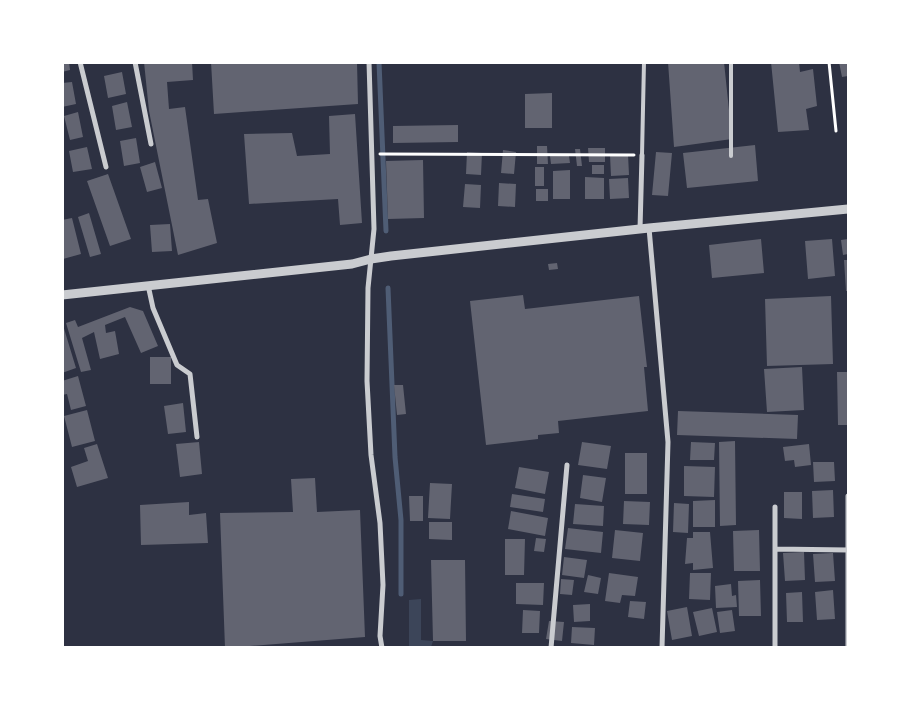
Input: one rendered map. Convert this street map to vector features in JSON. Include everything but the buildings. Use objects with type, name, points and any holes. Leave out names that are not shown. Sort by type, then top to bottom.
[{"type":"street","points":[[80,62],[106,167]]},
{"type":"street","points":[[135,62],[151,144]]},
{"type":"street","points":[[369,62],[374,229],[368,288],[367,381],[371,454],[380,523],[383,586],[380,636],[382,648]]},
{"type":"street","points":[[642,155],[645,229],[668,442],[662,648]]},
{"type":"street","points":[[62,295],[352,264],[371,258],[848,209]]},
{"type":"street","points":[[148,285],[153,308],[177,365],[190,374],[196,437]]},
{"type":"street","points":[[551,648],[567,465]]},
{"type":"street","points":[[848,496],[848,648]]},
{"type":"street","points":[[775,507],[775,648]]},
{"type":"street","points":[[775,548],[848,550]]},
{"type":"lane","points":[[642,155],[644,62]]},
{"type":"lane","points":[[731,62],[731,156]]},
{"type":"path","points":[[829,62],[836,130]]},
{"type":"path","points":[[372,154],[642,155]]},
{"type":"shaded area","points":[[421,599],[421,640],[433,641],[431,647],[409,647],[409,600]]},
{"type":"waterway","points":[[379,62],[386,231]]},
{"type":"waterway","points":[[388,288],[395,457],[401,520],[401,594]]}]
